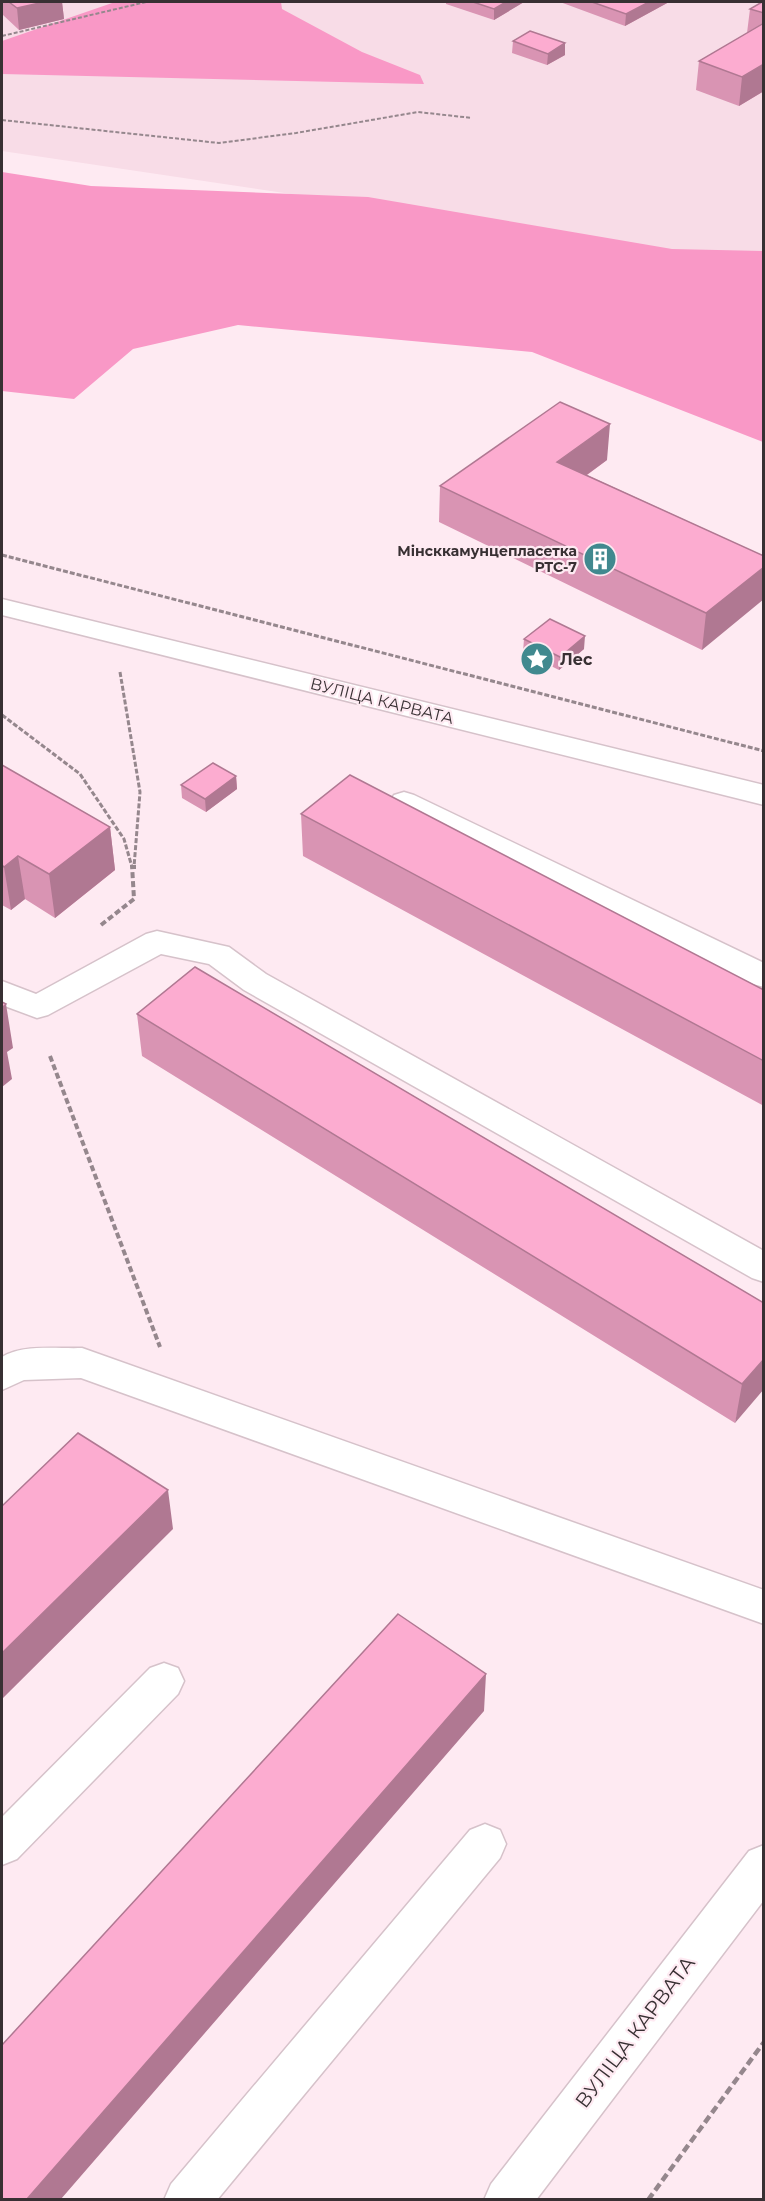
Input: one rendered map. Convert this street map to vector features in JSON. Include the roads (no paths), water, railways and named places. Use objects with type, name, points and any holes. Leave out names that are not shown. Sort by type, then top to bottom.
[{"type":"street","name":"ВУЛІЦА КАРВАТА","points":[[2,607],[764,795]]},
{"type":"street","points":[[404,802],[764,976]]},
{"type":"street","points":[[2,992],[37,1007],[157,942],[218,955],[255,982],[764,1268]]},
{"type":"street","points":[[2,1375],[18,1365],[82,1364],[764,1607]]},
{"type":"street","points":[[2,1845],[164,1681]]},
{"type":"street","points":[[187,2199],[485,1844]]},
{"type":"street","name":"ВУЛІЦА КАРВАТА","points":[[507,2199],[764,1865]]},
{"type":"place","name":"Мінсккамунцепласетка РТС-7","points":[[600,559]]},
{"type":"place","name":"Лес","points":[[537,659]]}]
